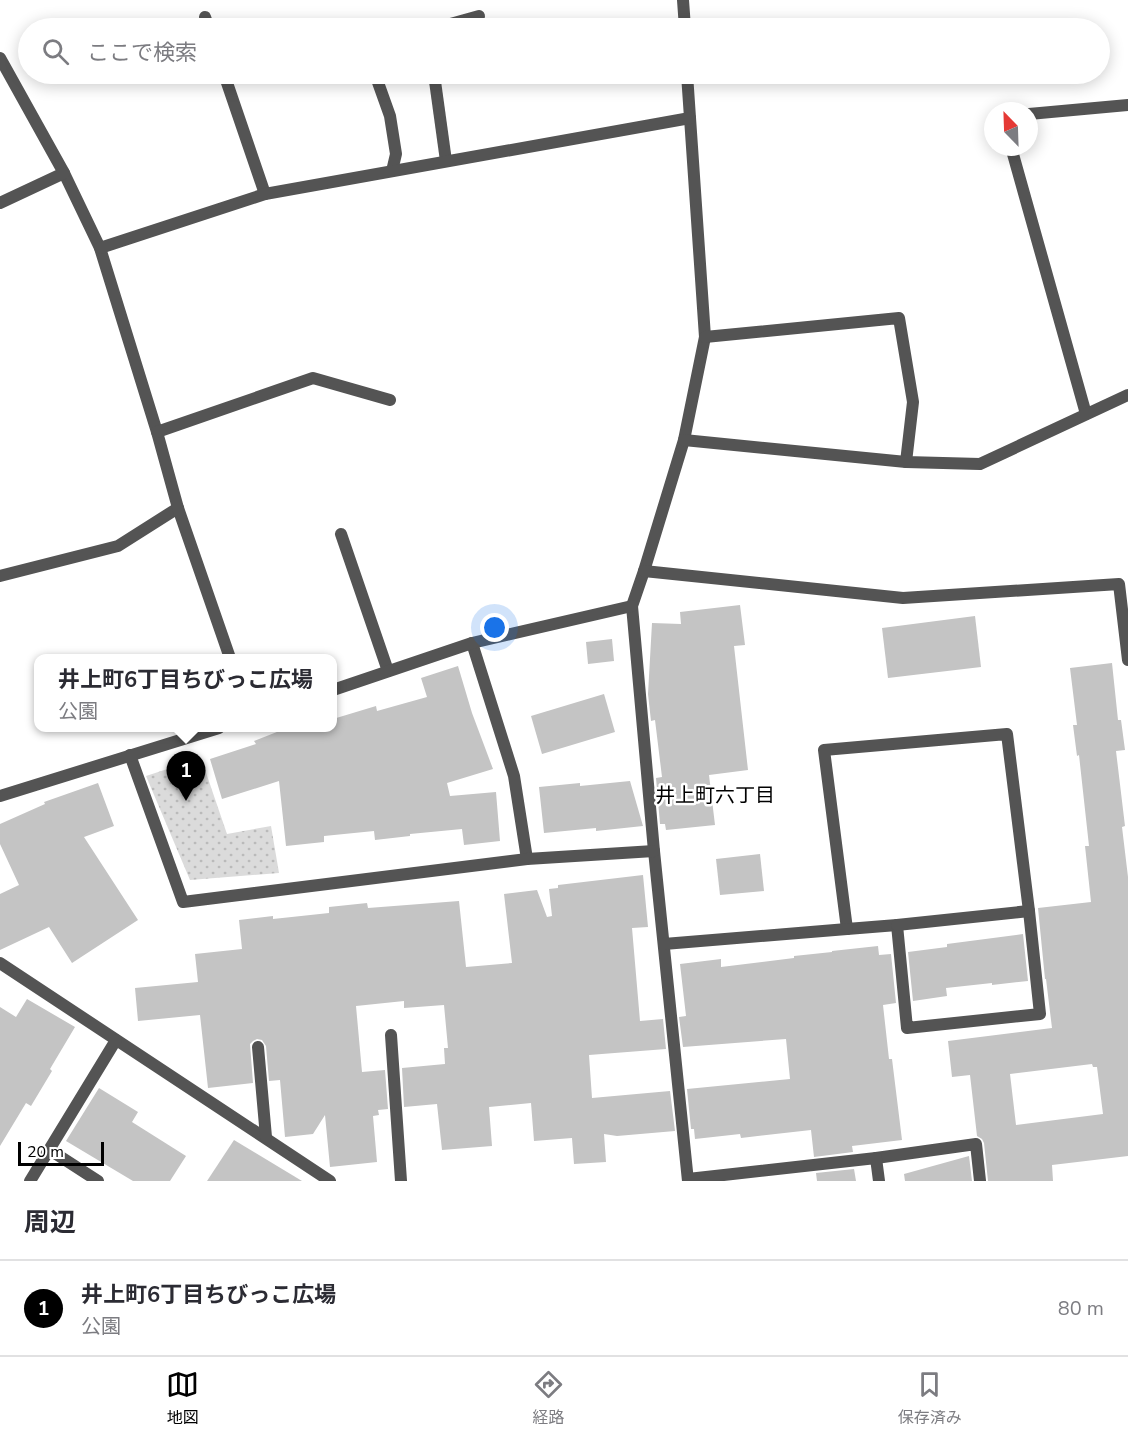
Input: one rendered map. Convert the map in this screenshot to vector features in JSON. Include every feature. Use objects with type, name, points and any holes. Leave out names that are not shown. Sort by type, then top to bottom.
[{"type":"street","points":[[683,0],[684,18]]},
{"type":"street","points":[[472,18],[479,16]]},
{"type":"street","points":[[0,58],[64,173],[100,248],[178,508],[229,654]]},
{"type":"street","points":[[227,84],[265,194]]},
{"type":"street","points":[[379,84],[390,116],[396,154],[392,171]]},
{"type":"street","points":[[435,84],[446,161]]},
{"type":"street","points":[[688,84],[705,337],[684,441],[632,606],[654,851],[688,1180],[976,1144],[980,1181]]},
{"type":"street","points":[[1038,113],[1128,105]]},
{"type":"street","points":[[100,248],[265,194],[690,118]]},
{"type":"street","points":[[1014,156],[1086,414]]},
{"type":"street","points":[[0,203],[64,173]]},
{"type":"street","points":[[705,337],[899,318],[913,402],[906,462]]},
{"type":"street","points":[[157,432],[313,378],[390,400]]},
{"type":"street","points":[[684,441],[906,462],[980,464],[1128,395]]},
{"type":"street","points":[[0,576],[118,546],[178,508]]},
{"type":"street","points":[[341,534],[388,671]]},
{"type":"street","points":[[644,571],[903,598],[1119,584],[1128,660]]},
{"type":"street","points":[[337,689],[472,644],[632,606]]},
{"type":"street","points":[[472,644],[514,776],[527,859]]},
{"type":"street","points":[[0,796],[205,732]]},
{"type":"street","points":[[847,929],[824,750],[1007,734],[1040,1014],[907,1028],[897,925]]},
{"type":"street","points":[[130,754],[183,902],[527,859],[654,851]]},
{"type":"street","points":[[664,944],[897,925],[1029,911]]},
{"type":"street","points":[[0,963],[330,1181]]},
{"type":"street","points":[[391,1035],[401,1181]]},
{"type":"street","points":[[30,1181],[116,1040]]},
{"type":"street","points":[[258,1047],[266,1137]]},
{"type":"street","points":[[50,1150],[98,1181]]},
{"type":"street","points":[[876,1158],[879,1181]]},
{"type":"shaded area","points":[[201,758],[227,834],[271,826],[279,873],[190,880],[146,776]]},
{"type":"building","points":[[740,605],[745,645],[734,646],[748,770],[709,775],[715,825],[666,830],[665,824],[660,824],[656,778],[662,777],[655,720],[651,721],[648,694],[652,623],[681,624],[680,612]]},
{"type":"building","points":[[975,616],[981,667],[888,678],[882,628]]},
{"type":"building","points":[[612,639],[614,661],[588,664],[586,642]]},
{"type":"building","points":[[1112,663],[1118,720],[1121,720],[1125,750],[1116,751],[1125,826],[1122,827],[1128,877],[1128,1156],[1052,1165],[1053,1181],[988,1181],[984,1143],[977,1136],[970,1075],[952,1077],[948,1041],[1052,1028],[1038,908],[1091,902],[1085,846],[1089,846],[1079,755],[1077,756],[1073,725],[1077,725],[1070,668]],"holes":[[[1092,1064],[1093,1067],[1097,1067],[1103,1114],[1016,1125],[1010,1074]]]},
{"type":"building","points":[[458,666],[472,713],[493,769],[447,783],[450,796],[496,792],[500,841],[464,845],[462,829],[375,840],[374,831],[324,836],[324,842],[286,846],[279,781],[222,799],[210,759],[256,744],[254,741],[277,732],[337,732],[337,718],[376,706],[377,711],[427,697],[421,678]]},
{"type":"building","points":[[604,694],[615,732],[542,754],[531,716]]},
{"type":"building","points":[[630,781],[643,826],[544,833],[539,787]]},
{"type":"building","points":[[98,783],[114,826],[84,837],[138,920],[72,963],[49,927],[0,950],[0,894],[19,885],[0,844],[0,824],[45,804],[44,802]]},
{"type":"building","points":[[760,854],[764,891],[720,895],[716,859]]},
{"type":"building","points":[[643,875],[648,927],[632,928],[640,1021],[663,1019],[666,1049],[589,1055],[592,1098],[670,1091],[675,1131],[617,1136],[604,1134],[606,1162],[574,1164],[572,1138],[534,1141],[531,1103],[489,1107],[492,1146],[442,1150],[437,1104],[404,1107],[402,1068],[445,1064],[444,1048],[448,1048],[444,1005],[404,1008],[404,1001],[356,1006],[362,1072],[385,1070],[388,1109],[378,1110],[379,1115],[373,1116],[377,1162],[330,1167],[325,1115],[313,1134],[285,1137],[280,1080],[269,1081],[266,1046],[262,1040],[257,1039],[250,1044],[253,1083],[208,1088],[200,1015],[138,1021],[135,988],[198,982],[195,954],[242,949],[239,920],[329,913],[329,907],[367,903],[368,908],[459,901],[466,967],[512,963],[504,894],[537,890],[547,917],[552,916],[549,889],[558,888],[558,885]]},
{"type":"building","points":[[1023,934],[1028,981],[946,988],[947,996],[913,1001],[908,952],[947,947],[947,944]]},
{"type":"building","points":[[878,946],[879,955],[891,954],[896,1003],[883,1005],[902,1140],[852,1146],[853,1152],[814,1157],[811,1130],[741,1138],[740,1134],[695,1139],[694,1129],[691,1129],[687,1089],[790,1079],[786,1039],[683,1047],[679,1017],[686,1016],[680,964],[721,959],[721,967]]},
{"type":"building","points":[[27,999],[75,1027],[31,1106],[26,1103],[0,1146],[0,1007],[16,1017]]},
{"type":"building","points":[[99,1088],[138,1112],[132,1122],[186,1156],[170,1181],[133,1181],[66,1141]]},
{"type":"building","points":[[234,1140],[302,1181],[207,1181]]},
{"type":"building","points":[[969,1156],[972,1181],[905,1181],[904,1174]]},
{"type":"building","points":[[854,1169],[856,1181],[817,1181],[816,1173]]},
{"type":"place","name":"井上町6丁目ちびっこ広場","points":[[186,801]]},
{"type":"district","name":"井上町六丁目","points":[[715,795]]}]
